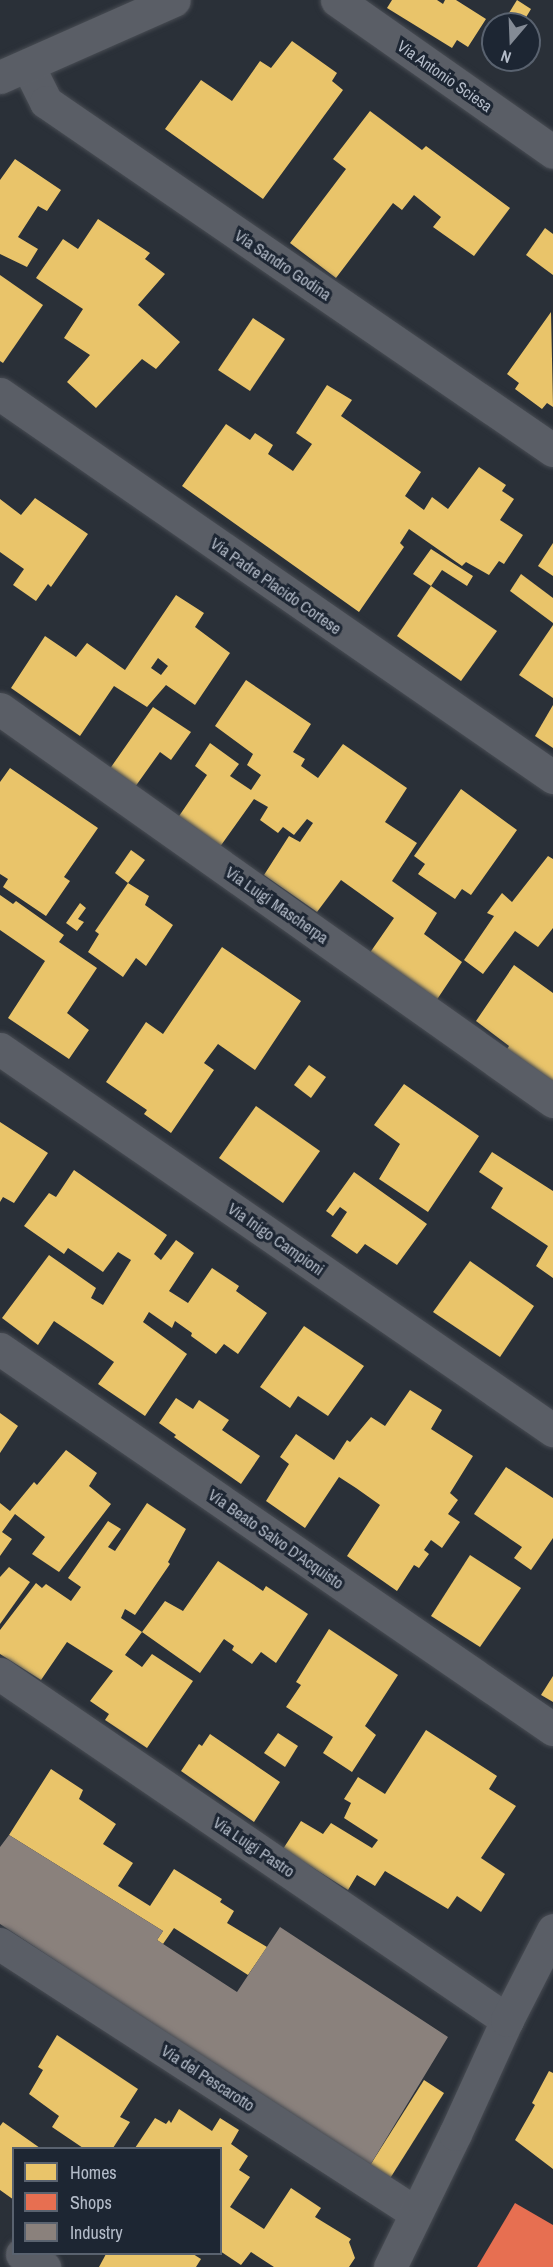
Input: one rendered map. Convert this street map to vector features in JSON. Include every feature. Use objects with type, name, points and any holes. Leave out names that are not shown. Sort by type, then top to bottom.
[{"type":"street","points":[[14,72],[174,0]]},
{"type":"street","name":"Via Antonio Sciesa","points":[[338,0],[553,152]]},
{"type":"street","name":"Via Sandro Godina","points":[[14,72],[46,102],[553,450]]},
{"type":"street","name":"Via Padre Placido Cortese","points":[[0,394],[553,777]]},
{"type":"street","name":"Via Luigi Mascherpa","points":[[0,710],[553,1101]]},
{"type":"street","name":"Via Inigo Campioni","points":[[0,1049],[553,1430]]},
{"type":"street","name":"Via Beato Salvo D'Acquisto","points":[[0,1349],[553,1729]]},
{"type":"street","name":"Via Luigi Pastro","points":[[0,1674],[507,2020]]},
{"type":"street","points":[[390,2267],[507,2020],[553,1930]]},
{"type":"street","name":"Via del Pescarotto","points":[[0,1944],[416,2213]]},
{"type":"street","points":[[0,2237],[12,2246]]},
{"type":"street","points":[[25,2255],[44,2267]]},
{"type":"building: Homes","points":[[392,0],[437,0],[443,4],[445,0],[456,0],[481,16],[481,27],[468,47],[457,40],[452,48],[387,8]]},
{"type":"building: Homes","points":[[517,0],[531,9],[529,12],[510,12]]},
{"type":"building: Homes","points":[[292,41],[337,73],[332,81],[343,90],[263,199],[165,129],[201,80],[232,101],[260,61],[271,68]]},
{"type":"building: Homes","points":[[370,111],[422,150],[426,146],[510,208],[474,256],[433,227],[441,217],[414,195],[402,210],[393,203],[336,278],[290,243],[346,169],[333,159]]},
{"type":"building: Homes","points":[[15,159],[61,190],[47,211],[38,206],[18,237],[38,249],[27,267],[0,254],[0,180]]},
{"type":"building: Homes","points":[[98,219],[150,253],[145,259],[165,274],[138,305],[180,342],[156,369],[142,359],[96,408],[67,382],[90,355],[64,338],[83,309],[36,278],[63,239],[78,249]]},
{"type":"building: Homes","points":[[545,228],[553,234],[553,275],[526,255]]},
{"type":"building: Homes","points":[[0,275],[43,305],[3,363],[0,361]]},
{"type":"building: Homes","points":[[551,312],[553,407],[547,403],[542,409],[515,389],[519,383],[507,374]]},
{"type":"building: Homes","points":[[253,318],[285,339],[250,391],[218,370]]},
{"type":"building: Homes","points":[[327,385],[352,400],[341,416],[421,472],[405,496],[424,510],[432,497],[448,509],[479,467],[506,485],[502,491],[514,499],[500,520],[523,535],[504,564],[499,561],[489,575],[466,562],[462,566],[409,529],[400,543],[404,547],[359,612],[182,486],[226,424],[250,440],[255,433],[273,445],[268,454],[293,471],[312,444],[296,433]]},
{"type":"building: Homes","points":[[35,498],[88,534],[51,587],[48,584],[36,601],[13,585],[24,569],[0,552],[0,499],[21,515]]},
{"type":"building: Homes","points":[[553,543],[553,576],[538,566]]},
{"type":"building: Homes","points":[[431,549],[473,576],[467,586],[442,570],[431,586],[413,574]]},
{"type":"building: Homes","points":[[521,574],[553,598],[553,623],[510,591]]},
{"type":"building: Homes","points":[[431,586],[497,631],[461,681],[397,636]]},
{"type":"building: Homes","points":[[176,595],[204,613],[195,627],[230,653],[195,705],[166,685],[147,707],[114,686],[80,736],[11,688],[45,636],[76,657],[87,643],[125,670]],"holes":[[[158,658],[168,666],[161,675],[151,668]]]},
{"type":"building: Homes","points":[[553,625],[553,698],[519,675]]},
{"type":"building: Homes","points":[[246,680],[311,724],[293,752],[305,759],[301,766],[318,778],[343,744],[407,788],[385,822],[417,843],[392,881],[437,913],[424,934],[462,962],[436,1001],[369,954],[394,918],[341,880],[317,912],[264,875],[289,836],[300,842],[313,823],[307,819],[294,835],[283,827],[278,833],[260,820],[268,807],[254,799],[217,851],[175,822],[207,775],[195,766],[210,743],[239,764],[230,776],[251,790],[261,775],[247,765],[253,754],[215,726]]},
{"type":"building: Homes","points":[[553,705],[553,748],[535,736]]},
{"type":"building: Homes","points":[[153,707],[191,732],[171,760],[160,752],[135,787],[109,770]]},
{"type":"building: Homes","points":[[10,768],[98,828],[64,877],[70,881],[46,916],[3,887],[8,879],[0,874],[0,782]]},
{"type":"building: Homes","points":[[461,789],[517,830],[471,895],[462,889],[455,899],[418,874],[425,864],[414,856]]},
{"type":"building: Homes","points":[[131,850],[145,860],[128,883],[115,873]]},
{"type":"building: Homes","points":[[548,856],[553,859],[553,928],[538,947],[515,931],[483,974],[464,960],[494,916],[487,913],[502,893],[512,902]]},
{"type":"building: Homes","points":[[128,883],[149,896],[145,905],[173,925],[146,966],[136,958],[123,977],[88,952],[99,934],[95,931]]},
{"type":"building: Homes","points":[[0,895],[13,904],[16,901],[64,935],[59,942],[97,968],[67,1013],[89,1030],[69,1059],[8,1018],[45,961],[0,930]]},
{"type":"building: Homes","points":[[80,903],[86,908],[78,919],[84,922],[77,931],[66,923]]},
{"type":"building: Homes","points":[[222,947],[301,1001],[255,1070],[218,1044],[204,1063],[214,1070],[171,1133],[144,1114],[147,1110],[106,1082],[146,1022],[163,1034]]},
{"type":"building: Homes","points":[[514,965],[553,993],[553,1084],[505,1052],[509,1046],[476,1021]]},
{"type":"building: Homes","points":[[309,1065],[326,1077],[311,1098],[294,1085]]},
{"type":"building: Homes","points":[[404,1084],[479,1136],[428,1212],[379,1179],[400,1144],[374,1125]]},
{"type":"building: Homes","points":[[256,1106],[320,1151],[283,1203],[219,1158]]},
{"type":"building: Homes","points":[[0,1122],[48,1153],[14,1203],[3,1197],[0,1202]]},
{"type":"building: Homes","points":[[492,1152],[553,1191],[553,1278],[536,1266],[548,1246],[491,1208],[503,1188],[479,1172]]},
{"type":"building: Homes","points":[[74,1170],[167,1235],[154,1254],[161,1260],[176,1240],[194,1253],[169,1291],[188,1303],[212,1268],[239,1286],[236,1291],[267,1313],[238,1354],[224,1344],[216,1354],[175,1321],[172,1328],[149,1312],[143,1322],[187,1354],[145,1416],[98,1384],[114,1362],[91,1346],[54,1321],[38,1345],[2,1318],[49,1255],[96,1288],[91,1298],[103,1305],[131,1260],[118,1252],[103,1272],[68,1248],[64,1254],[24,1226],[49,1193],[56,1197]]},
{"type":"building: Homes","points":[[354,1172],[427,1224],[397,1265],[365,1244],[357,1254],[331,1236],[347,1212],[340,1207],[333,1216],[326,1211]]},
{"type":"building: Homes","points":[[470,1261],[534,1306],[500,1357],[433,1312]]},
{"type":"building: Homes","points":[[304,1326],[364,1366],[328,1416],[298,1396],[290,1408],[260,1387]]},
{"type":"building: Homes","points":[[410,1390],[442,1410],[431,1429],[473,1456],[450,1493],[458,1500],[448,1514],[460,1522],[442,1548],[431,1540],[424,1550],[429,1554],[419,1568],[414,1565],[397,1591],[347,1556],[380,1505],[356,1488],[339,1477],[305,1528],[266,1501],[289,1464],[280,1457],[296,1434],[334,1460],[347,1440],[350,1442],[371,1417],[385,1426]]},
{"type":"building: Homes","points":[[176,1398],[193,1409],[199,1400],[229,1420],[222,1430],[260,1456],[241,1484],[174,1437],[176,1435],[159,1423]]},
{"type":"building: Homes","points":[[0,1413],[18,1426],[0,1453]]},
{"type":"building: Homes","points":[[66,1450],[97,1473],[89,1486],[111,1504],[59,1572],[32,1554],[45,1537],[15,1514],[2,1532],[12,1539],[0,1556],[0,1503],[10,1511],[34,1482],[37,1485]]},
{"type":"building: Homes","points":[[506,1467],[553,1498],[553,1538],[531,1570],[514,1558],[522,1547],[474,1514]]},
{"type":"building: Homes","points":[[147,1503],[186,1529],[168,1562],[170,1564],[135,1615],[125,1609],[121,1618],[142,1632],[125,1655],[142,1667],[152,1654],[193,1681],[147,1748],[105,1720],[109,1714],[90,1701],[113,1671],[67,1642],[41,1680],[0,1654],[0,1630],[36,1583],[42,1588],[46,1584],[71,1601],[81,1587],[68,1578],[108,1521],[121,1529],[108,1547],[115,1551]]},
{"type":"building: Homes","points":[[470,1555],[521,1588],[480,1647],[431,1616]]},
{"type":"building: Homes","points":[[218,1561],[263,1591],[266,1586],[308,1614],[276,1663],[261,1652],[252,1664],[232,1650],[234,1646],[224,1639],[200,1673],[142,1632],[165,1601],[183,1611]]},
{"type":"building: Homes","points":[[9,1567],[30,1582],[0,1624],[0,1577]]},
{"type":"building: Homes","points":[[329,1629],[398,1675],[365,1726],[376,1735],[352,1772],[323,1753],[333,1737],[286,1707],[301,1685],[296,1682]]},
{"type":"building: Homes","points":[[553,1676],[553,1702],[541,1695]]},
{"type":"building: Homes","points":[[426,1730],[497,1776],[489,1789],[516,1806],[481,1858],[505,1874],[481,1912],[457,1896],[448,1909],[385,1871],[375,1886],[357,1875],[348,1890],[283,1849],[301,1821],[323,1834],[331,1823],[372,1848],[378,1840],[344,1818],[351,1803],[344,1799],[358,1777],[385,1794]]},
{"type":"building: Homes","points":[[278,1733],[298,1746],[285,1767],[264,1753]]},
{"type":"building: Homes","points":[[210,1734],[280,1782],[254,1822],[181,1771],[199,1744],[202,1746]]},
{"type":"building: Homes","points":[[51,1769],[83,1790],[79,1799],[116,1824],[103,1844],[133,1863],[118,1886],[150,1906],[174,1869],[222,1899],[220,1902],[234,1911],[227,1923],[267,1947],[248,1975],[174,1928],[163,1944],[157,1940],[163,1931],[9,1835]]},
{"type":"building: Homes","points":[[57,2035],[138,2089],[120,2117],[130,2122],[114,2147],[82,2147],[52,2127],[59,2116],[29,2094],[43,2070],[38,2067]]},
{"type":"building: Homes","points":[[549,2071],[553,2073],[553,2169],[515,2140],[535,2105],[532,2103]]},
{"type":"building: Homes","points":[[424,2080],[444,2093],[389,2180],[369,2167]]},
{"type":"building: Homes","points":[[179,2109],[212,2131],[220,2118],[239,2130],[231,2144],[248,2156],[239,2170],[250,2177],[230,2207],[264,2229],[291,2188],[321,2208],[315,2217],[351,2239],[349,2242],[355,2258],[349,2267],[274,2267],[251,2252],[241,2265],[222,2252],[222,2147],[136,2147],[155,2118],[166,2124],[169,2120],[171,2123]]},
{"type":"building: Homes","points":[[3,2122],[39,2147],[12,2147],[12,2199],[0,2190],[0,2126]]},
{"type":"building: Homes","points":[[105,2255],[195,2255],[201,2259],[196,2267],[99,2267]]},
{"type":"building: Shops","points":[[515,2203],[553,2225],[553,2267],[477,2267]]},
{"type":"building: Industry","points":[[9,1835],[163,1931],[157,1940],[237,1992],[280,1927],[448,2037],[369,2167],[0,1924],[0,1847]]}]
